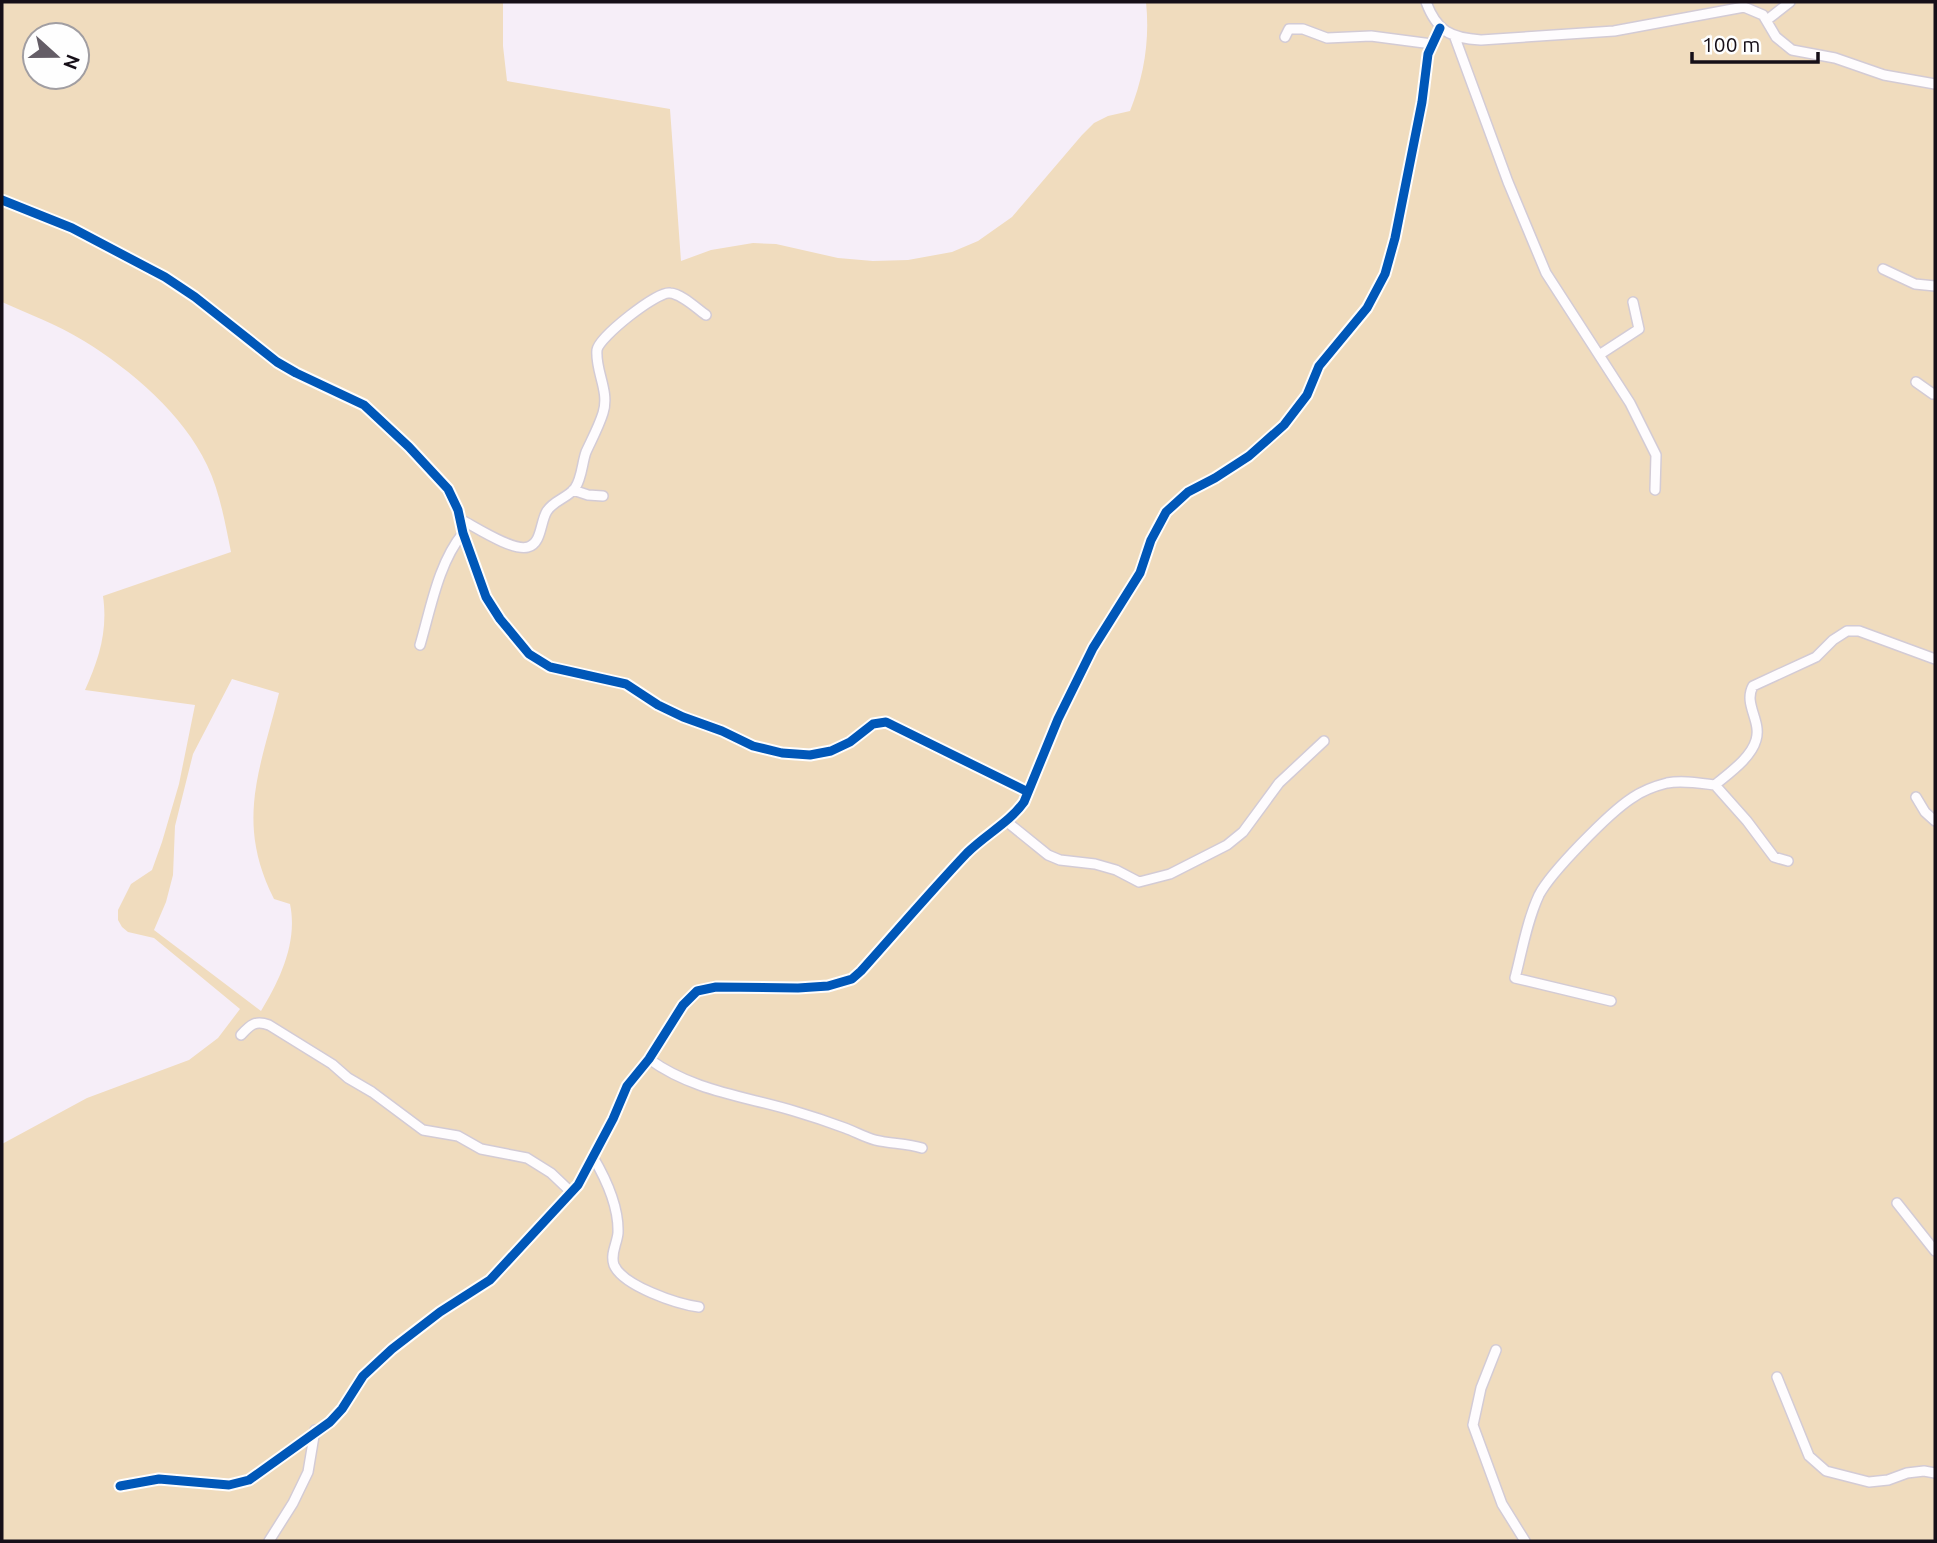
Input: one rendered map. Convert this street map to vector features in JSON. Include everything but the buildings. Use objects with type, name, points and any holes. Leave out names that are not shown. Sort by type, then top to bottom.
[{"type":"street","points":[[1426,2],[1440,28],[1454,35],[1481,40],[1596,33],[1739,7],[1754,10],[1767,20],[1776,37],[1792,50],[1835,58],[1884,75],[1935,84]]},
{"type":"street","points":[[1767,20],[1790,2]]},
{"type":"street","points":[[1285,37],[1289,29],[1297,27],[1327,38],[1371,36],[1432,44]]},
{"type":"street","points":[[120,1486],[159,1479],[229,1485],[250,1480],[315,1430],[330,1422],[342,1409],[363,1376],[392,1349],[440,1312],[490,1280],[578,1185],[627,1086],[649,1059],[682,1005],[697,991],[716,987],[798,988],[840,984],[852,979],[968,853],[1017,811],[1087,659],[1140,573],[1151,540],[1166,512],[1188,492],[1249,456],[1284,425],[1307,395],[1319,366],[1367,308],[1385,274],[1395,238],[1422,102],[1428,54],[1440,28]]},
{"type":"street","points":[[1454,35],[1508,182],[1546,273],[1630,403],[1656,455],[1655,490]]},
{"type":"street","points":[[2,200],[72,228],[165,277],[277,362],[364,405],[409,447],[447,489],[486,597],[529,654],[550,667],[626,684],[658,705],[683,717],[753,746],[782,753],[810,755],[831,751],[850,742],[873,724],[886,722],[1028,792]]},
{"type":"street","points":[[1883,269],[1915,284],[1935,286]]},
{"type":"street","points":[[460,519],[512,546],[528,547],[538,538],[548,509],[573,490],[604,411],[605,396],[597,360],[600,342],[665,293],[677,295],[706,314]]},
{"type":"street","points":[[1599,355],[1639,329],[1633,302]]},
{"type":"street","points":[[1916,382],[1935,393]]},
{"type":"street","points":[[573,490],[603,496]]},
{"type":"street","points":[[420,645],[445,564],[452,547],[463,533]]},
{"type":"street","points":[[1715,785],[1736,767],[1757,739],[1757,723],[1750,699],[1753,686],[1816,657],[1841,633],[1859,631],[1935,659]]},
{"type":"street","points":[[1006,821],[1048,855],[1060,860],[1095,864],[1116,870],[1139,882],[1170,874],[1227,845],[1243,832],[1279,783],[1324,741]]},
{"type":"street","points":[[1611,1001],[1515,978],[1539,896],[1547,882],[1617,810],[1635,796],[1673,782],[1715,785],[1774,857],[1788,861]]},
{"type":"street","points":[[1916,797],[1935,821]]},
{"type":"street","points":[[241,1035],[252,1024],[261,1022],[269,1025],[372,1091],[423,1130],[458,1136],[481,1149],[527,1158],[551,1173],[571,1192]]},
{"type":"street","points":[[649,1059],[664,1069],[711,1090],[797,1112],[848,1129],[865,1138],[903,1142],[922,1148]]},
{"type":"street","points":[[593,1157],[602,1172],[617,1221],[618,1237],[612,1255],[618,1271],[640,1287],[681,1304],[699,1307]]},
{"type":"street","points":[[1897,1203],[1935,1251]]},
{"type":"street","points":[[1496,1350],[1480,1388],[1473,1416],[1474,1432],[1502,1504],[1525,1541]]},
{"type":"street","points":[[1777,1377],[1809,1456],[1826,1471],[1869,1482],[1888,1480],[1907,1473],[1935,1473]]},
{"type":"street","points":[[269,1541],[293,1503],[308,1472],[315,1430]]},
{"type":"shaded area","points":[[2,2],[503,2],[503,46],[507,81],[670,109],[681,261],[711,250],[753,243],[776,244],[838,258],[873,261],[908,260],[952,252],[978,241],[1012,217],[1094,123],[1108,116],[1130,111],[1145,58],[1146,2],[1935,2],[1935,1541],[2,1541],[2,1144],[87,1098],[189,1060],[218,1038],[240,1009],[154,938],[128,932],[118,920],[118,910],[131,884],[152,870],[179,784],[195,705],[85,690],[101,644],[103,596],[231,552],[222,508],[207,465],[197,446],[170,411],[120,365],[74,335],[2,302]],"holes":[[[232,679],[279,693],[259,772],[253,820],[262,871],[274,899],[290,904],[292,932],[281,974],[261,1011],[154,930],[166,902],[173,875],[175,826],[193,754]]]},
{"type":"cycle path","points":[[120,1486],[159,1479],[229,1485],[249,1480],[330,1422],[342,1409],[363,1376],[392,1349],[440,1312],[490,1280],[578,1185],[627,1086],[649,1059],[683,1005],[697,991],[716,987],[828,986],[852,979],[967,853],[1018,809],[1024,802],[1058,719],[1093,648],[1140,573],[1151,540],[1166,512],[1188,492],[1249,456],[1284,425],[1307,395],[1319,366],[1367,308],[1385,274],[1395,238],[1422,102],[1428,54],[1440,28]]},
{"type":"cycle path","points":[[2,200],[72,228],[165,277],[195,297],[277,362],[364,405],[409,447],[448,489],[458,510],[463,533],[486,597],[529,654],[550,667],[626,684],[658,705],[683,717],[753,746],[782,753],[810,755],[831,751],[850,742],[873,724],[886,722],[1028,792]]}]
